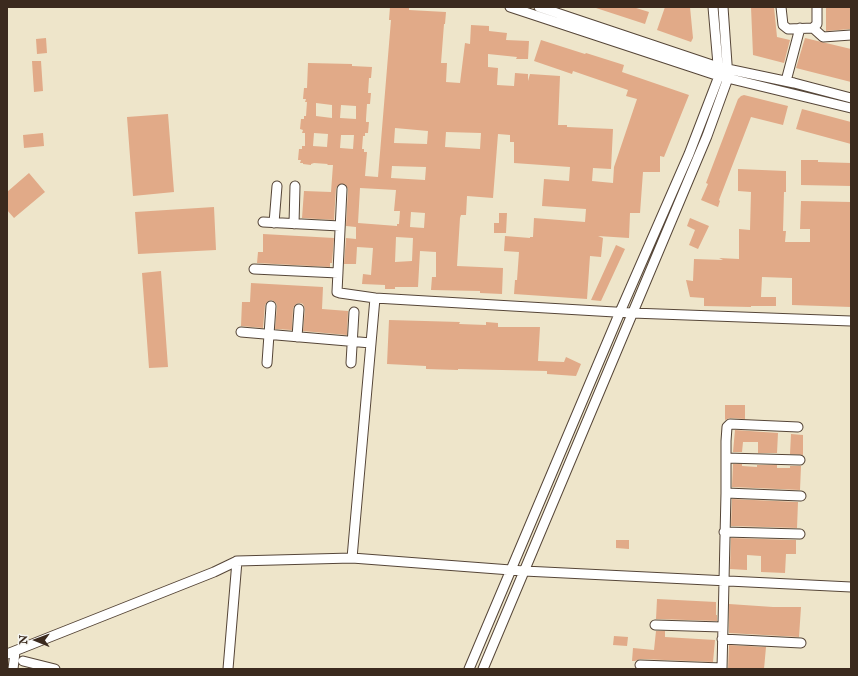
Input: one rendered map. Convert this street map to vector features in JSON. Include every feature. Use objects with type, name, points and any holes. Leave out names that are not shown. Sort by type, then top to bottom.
[{"type":"street","points":[[510,7],[723,73],[851,108]]},
{"type":"street","points":[[539,7],[723,73],[786,81],[851,98]]},
{"type":"street","points":[[469,669],[723,73],[713,7]]},
{"type":"street","points":[[483,669],[707,136],[723,73],[723,7]]},
{"type":"street","points":[[781,7],[783,25],[788,29],[813,28],[823,37],[851,35]]},
{"type":"street","points":[[813,28],[817,24],[817,7]]},
{"type":"street","points":[[786,81],[800,28]]},
{"type":"street","points":[[274,223],[277,186]]},
{"type":"street","points":[[294,224],[295,186]]},
{"type":"street","points":[[342,189],[337,292],[340,293],[375,298],[632,313],[851,321]]},
{"type":"street","points":[[262,222],[340,226]]},
{"type":"street","points":[[254,269],[338,273]]},
{"type":"street","points":[[352,558],[375,298]]},
{"type":"street","points":[[267,364],[271,306]]},
{"type":"street","points":[[297,337],[299,309]]},
{"type":"street","points":[[350,363],[354,312]]},
{"type":"street","points":[[241,332],[371,343]]},
{"type":"street","points":[[640,665],[722,669],[727,427],[730,424],[798,427]]},
{"type":"street","points":[[726,458],[800,460]]},
{"type":"street","points":[[726,493],[801,496]]},
{"type":"street","points":[[724,532],[800,534]]},
{"type":"street","points":[[14,651],[214,572],[237,561],[352,558],[524,571],[851,587]]},
{"type":"street","points":[[228,669],[237,561]]},
{"type":"street","points":[[655,625],[722,627]]},
{"type":"street","points":[[722,639],[801,643]]},
{"type":"street","points":[[14,651],[24,665],[55,669]]},
{"type":"street","points":[[13,669],[14,651]]},
{"type":"building","points":[[390,7],[409,7],[409,10],[446,12],[441,63],[447,63],[446,82],[460,83],[465,43],[470,44],[471,25],[489,26],[489,31],[507,33],[506,40],[529,41],[528,59],[516,59],[517,57],[488,54],[488,67],[498,68],[497,85],[514,86],[515,73],[528,74],[528,81],[530,74],[560,76],[558,125],[567,125],[567,127],[613,129],[611,169],[593,168],[592,181],[613,183],[614,167],[637,99],[626,96],[628,90],[573,71],[572,74],[534,61],[541,40],[624,65],[622,72],[689,95],[664,157],[660,156],[660,172],[643,172],[640,213],[630,213],[629,238],[598,236],[603,238],[601,257],[590,256],[587,299],[514,294],[515,280],[517,280],[519,252],[504,251],[505,236],[533,237],[534,218],[585,222],[586,209],[542,206],[544,179],[569,181],[570,167],[514,163],[514,142],[510,142],[510,135],[498,134],[493,198],[467,196],[466,215],[461,215],[460,218],[457,266],[503,268],[502,294],[480,293],[480,291],[431,290],[432,277],[436,277],[436,252],[420,251],[418,287],[395,287],[395,289],[385,289],[385,285],[362,284],[363,274],[371,275],[373,248],[357,247],[356,264],[344,264],[346,238],[356,239],[356,227],[346,226],[348,189],[345,184],[340,184],[336,188],[334,220],[302,218],[304,191],[331,192],[333,165],[314,163],[311,165],[303,164],[300,163],[301,160],[298,160],[299,149],[302,149],[302,146],[305,146],[305,133],[302,133],[303,130],[300,129],[301,119],[304,119],[304,116],[306,116],[307,102],[305,102],[306,99],[303,99],[304,88],[307,88],[308,63],[352,64],[352,66],[372,67],[371,78],[369,78],[368,93],[371,93],[370,104],[367,104],[366,119],[366,122],[369,122],[368,133],[365,133],[365,136],[363,136],[362,149],[364,149],[364,152],[367,152],[365,176],[378,177],[391,20],[389,20]],"holes":[[[316,103],[332,105],[332,118],[316,116]],[[341,105],[356,106],[356,119],[340,118]],[[395,128],[428,131],[427,144],[394,143]],[[446,132],[481,133],[480,149],[445,147]],[[314,133],[328,134],[327,147],[313,146]],[[341,135],[354,135],[353,149],[340,148]],[[392,166],[426,167],[425,180],[391,178]],[[360,188],[396,190],[394,211],[400,211],[399,224],[397,224],[397,226],[358,223]],[[411,212],[425,213],[424,228],[410,227]],[[396,237],[413,238],[412,261],[395,262]]]},
{"type":"building","points":[[596,7],[633,7],[649,12],[645,24]]},
{"type":"building","points":[[665,7],[690,7],[693,38],[691,42],[657,30]]},
{"type":"building","points":[[751,7],[774,7],[777,37],[790,40],[784,63],[753,55]]},
{"type":"building","points":[[826,7],[851,7],[851,29],[826,31]]},
{"type":"building","points":[[46,38],[47,53],[37,54],[36,39]]},
{"type":"building","points":[[805,38],[851,49],[851,82],[796,68]]},
{"type":"building","points":[[32,61],[41,61],[43,91],[34,92]]},
{"type":"building","points":[[744,95],[788,106],[783,125],[751,117],[719,200],[718,207],[701,200],[738,99]]},
{"type":"building","points":[[802,109],[851,122],[851,144],[796,129]]},
{"type":"building","points":[[168,114],[174,192],[133,196],[127,117]]},
{"type":"building","points":[[43,133],[44,146],[24,148],[23,135]]},
{"type":"building","points":[[801,160],[851,163],[851,186],[801,185]]},
{"type":"building","points":[[738,169],[786,171],[783,231],[786,231],[785,242],[810,242],[810,229],[800,229],[801,201],[851,202],[851,307],[792,305],[792,278],[762,277],[761,297],[776,297],[776,306],[704,306],[704,298],[690,297],[686,280],[693,281],[694,259],[739,259],[739,229],[750,230],[751,192],[738,191]]},
{"type":"building","points":[[29,173],[45,192],[14,218],[7,210],[7,192]]},
{"type":"building","points":[[214,207],[216,250],[138,254],[135,212]]},
{"type":"building","points":[[499,213],[507,213],[506,233],[494,233],[494,223],[499,223]]},
{"type":"building","points":[[690,218],[709,226],[698,249],[689,245],[695,230],[687,226]]},
{"type":"building","points":[[263,234],[334,238],[332,263],[330,263],[330,267],[257,263],[258,252],[263,252]]},
{"type":"building","points":[[616,245],[625,249],[601,301],[591,300]]},
{"type":"building","points":[[161,271],[168,367],[149,368],[142,273]]},
{"type":"building","points":[[251,283],[323,287],[322,309],[348,311],[347,335],[303,331],[305,309],[303,304],[300,303],[296,304],[293,308],[292,330],[275,329],[277,306],[272,300],[268,301],[265,305],[263,328],[241,326],[242,302],[250,302]]},
{"type":"building","points":[[389,320],[460,322],[459,324],[486,325],[486,322],[498,323],[498,327],[540,327],[538,361],[564,362],[566,357],[581,364],[576,376],[547,374],[547,371],[426,369],[426,366],[387,364]]},
{"type":"building","points":[[725,405],[745,405],[745,419],[730,418],[725,420]]},
{"type":"building","points":[[735,430],[778,433],[777,453],[758,453],[758,442],[743,442],[742,452],[733,452]]},
{"type":"building","points":[[791,434],[803,435],[803,455],[790,454]]},
{"type":"building","points":[[733,464],[757,467],[757,465],[777,465],[777,468],[801,466],[800,490],[732,487]]},
{"type":"building","points":[[732,499],[798,502],[797,528],[731,526]]},
{"type":"building","points":[[731,538],[796,540],[796,554],[786,554],[785,573],[761,572],[761,556],[747,555],[747,570],[730,569]]},
{"type":"building","points":[[616,540],[629,540],[629,549],[616,548]]},
{"type":"building","points":[[657,599],[716,602],[717,621],[656,619]]},
{"type":"building","points":[[729,604],[801,607],[799,637],[729,633]]},
{"type":"building","points":[[656,631],[665,631],[665,637],[715,640],[713,662],[640,659],[632,661],[633,648],[654,650]]},
{"type":"building","points":[[614,636],[628,637],[627,646],[613,645]]},
{"type":"building","points":[[729,645],[766,647],[764,669],[728,669]]}]
